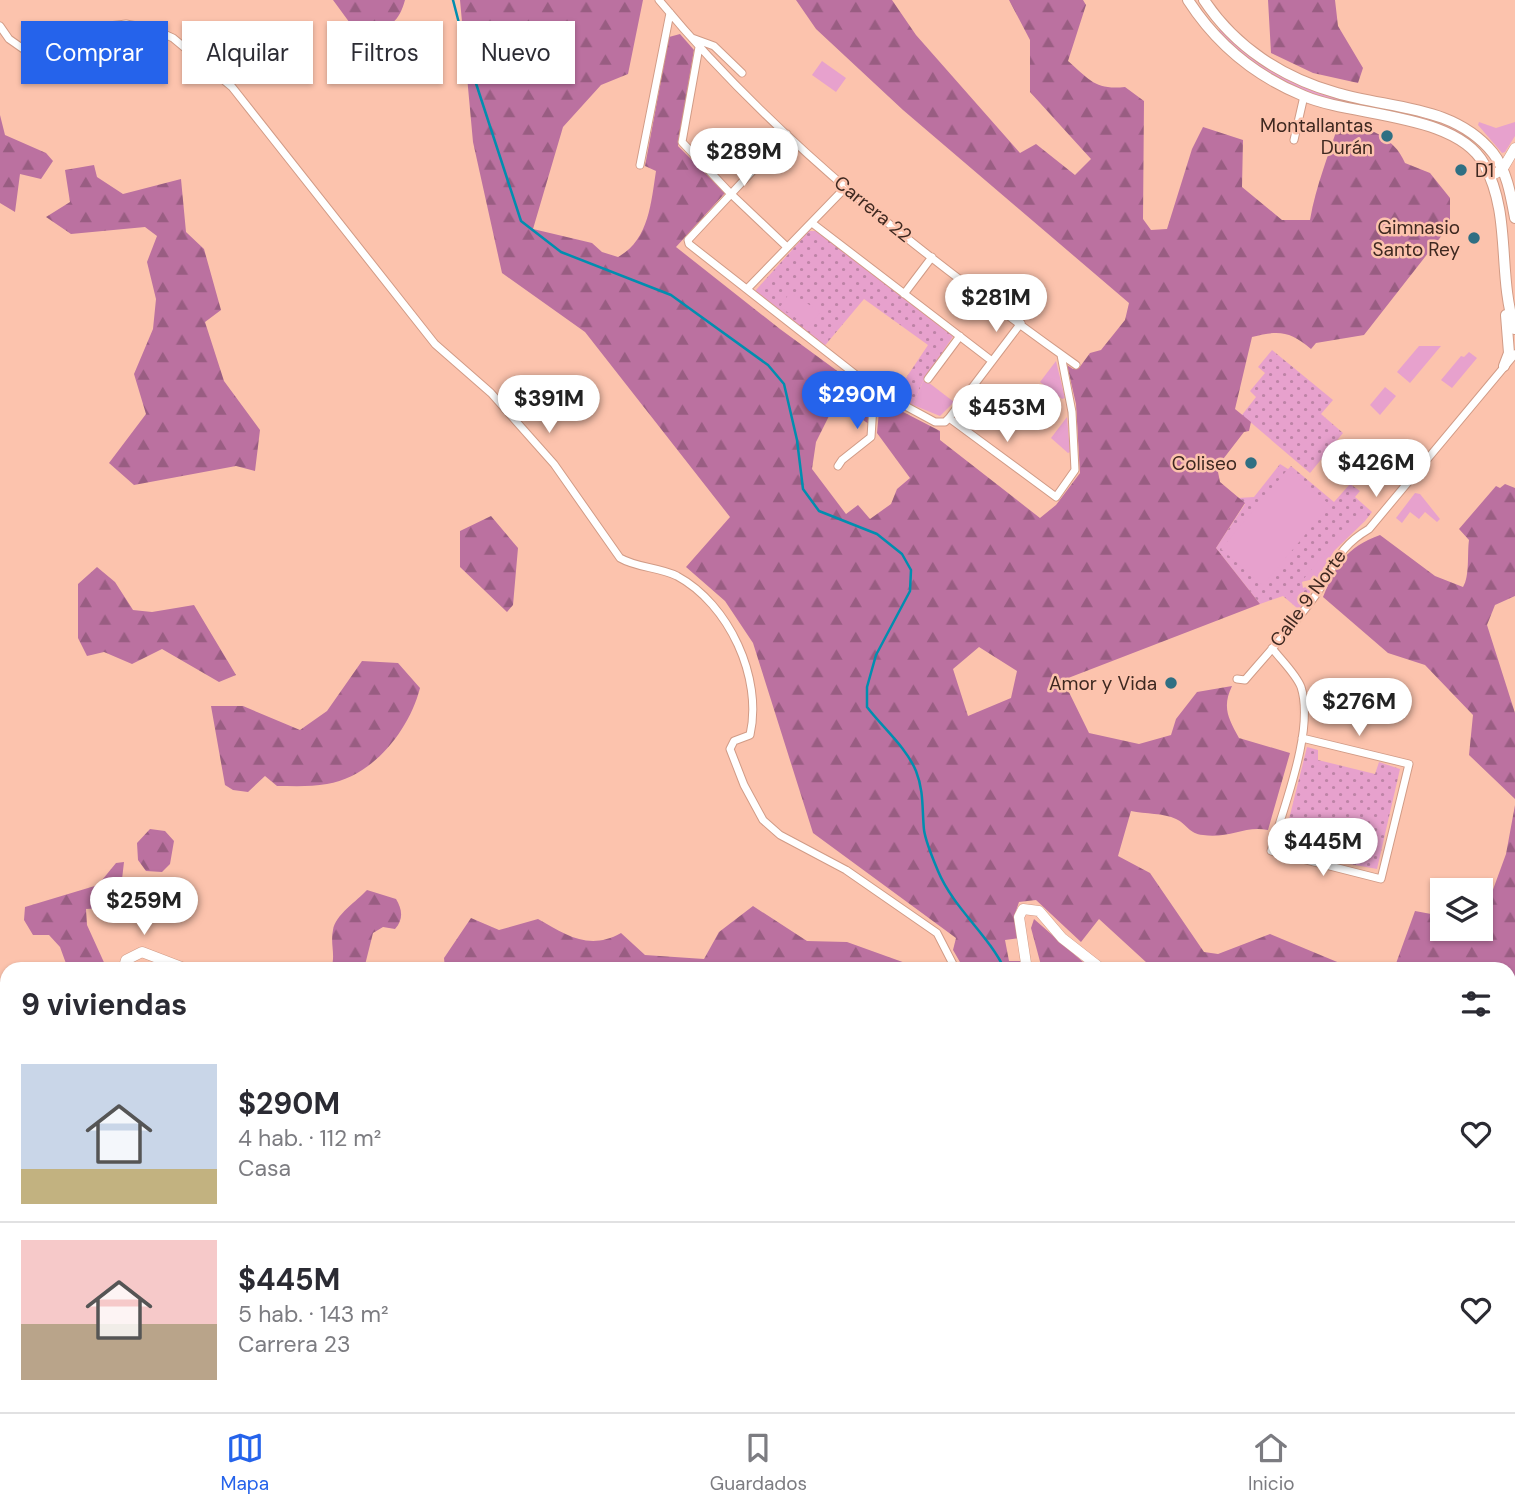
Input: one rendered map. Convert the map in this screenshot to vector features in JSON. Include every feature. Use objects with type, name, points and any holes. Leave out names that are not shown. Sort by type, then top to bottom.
[{"type":"main road","points":[[1188,0],[1211,32],[1257,73],[1304,96],[1334,106],[1434,128],[1474,152],[1490,176],[1502,223],[1509,352],[1504,366]]},
{"type":"main road","points":[[1204,0],[1221,23],[1265,62],[1290,76],[1337,93],[1439,115],[1470,131],[1495,155],[1502,170],[1515,218]]},
{"type":"main road","points":[[1507,301],[1515,329]]},
{"type":"street","name":"Carrera 22","points":[[659,0],[699,47],[844,189],[1076,365]]},
{"type":"street","points":[[640,165],[670,13]]},
{"type":"street","points":[[0,26],[9,39],[29,53],[40,54],[92,28],[125,24],[153,29],[173,38],[232,87],[435,344],[491,393],[554,464],[620,558],[679,578],[693,587],[726,624],[753,689],[750,735],[734,741],[730,750],[744,785],[763,820],[780,835],[846,870],[937,933],[952,962]]},
{"type":"street","points":[[691,37],[714,46],[742,73]]},
{"type":"street","points":[[699,47],[682,138],[684,146],[787,247]]},
{"type":"street","points":[[1294,140],[1304,96]]},
{"type":"street","points":[[788,134],[730,193],[688,240],[689,244],[874,389],[935,422],[945,422],[949,418],[1021,323]]},
{"type":"street","points":[[1490,176],[1502,170],[1515,148]]},
{"type":"street","points":[[747,289],[844,189]]},
{"type":"street","points":[[812,223],[992,361]]},
{"type":"street","points":[[904,294],[932,257]]},
{"type":"street","points":[[928,379],[960,336]]},
{"type":"street","name":"Calle 9 Norte","points":[[1237,679],[1245,680],[1317,594],[1333,562],[1353,539],[1369,529],[1515,354]]},
{"type":"street","points":[[949,418],[1056,497],[1074,470],[1072,412],[1061,355]]},
{"type":"street","points":[[838,466],[871,437],[874,389]]},
{"type":"street","points":[[1272,648],[1300,684],[1304,701],[1302,738],[1271,851],[1381,879],[1409,764],[1302,738]]},
{"type":"street","points":[[1026,962],[1019,917],[1023,909],[1030,908],[1039,911],[1062,938],[1093,962]]},
{"type":"street","points":[[125,962],[142,952],[168,962]]},
{"type":"shaded area","points":[[1221,28],[1262,64],[1297,84],[1332,96],[1417,116],[1459,131],[1479,143],[1305,93],[1260,69],[1217,32]]},
{"type":"shaded area","points":[[822,61],[846,78],[836,92],[812,75]]},
{"type":"shaded area","points":[[1479,122],[1496,128],[1515,122],[1515,136],[1505,152],[1502,153],[1478,125]]},
{"type":"shaded area","points":[[809,231],[816,231],[954,335],[923,381],[913,405],[900,399],[896,393],[928,345],[864,299],[822,349],[754,300],[756,290]]},
{"type":"shaded area","points":[[790,292],[820,312],[809,327],[780,307]]},
{"type":"shaded area","points":[[1419,346],[1441,346],[1410,383],[1397,372]]},
{"type":"shaded area","points":[[1272,350],[1333,400],[1321,414],[1343,433],[1310,473],[1242,415],[1256,397],[1250,391],[1265,373],[1258,367]]},
{"type":"shaded area","points":[[1469,352],[1477,358],[1452,388],[1441,380],[1461,356],[1464,357]]},
{"type":"shaded area","points":[[1056,361],[1065,398],[1062,399],[1040,382]]},
{"type":"shaded area","points":[[924,379],[954,402],[940,416],[913,405]]},
{"type":"shaded area","points":[[1385,387],[1396,396],[1380,415],[1370,405]]},
{"type":"shaded area","points":[[1067,417],[1070,452],[1068,453],[1051,438]]},
{"type":"shaded area","points":[[1280,464],[1288,469],[1291,466],[1334,502],[1350,484],[1360,491],[1355,497],[1372,512],[1365,521],[1354,519],[1302,582],[1303,588],[1316,582],[1301,607],[1297,608],[1283,596],[1260,604],[1216,548],[1245,504],[1238,498],[1254,497]]},
{"type":"shaded area","points":[[1288,469],[1330,505],[1263,585],[1221,549]]},
{"type":"shaded area","points":[[1415,493],[1420,494],[1440,519],[1437,522],[1425,512],[1419,519],[1410,512],[1402,523],[1396,518]]},
{"type":"shaded area","points":[[1354,518],[1365,521],[1334,551],[1318,578],[1301,582]]},
{"type":"shaded area","points":[[1307,747],[1318,750],[1318,760],[1375,774],[1379,762],[1400,769],[1377,869],[1344,863],[1347,851],[1324,846],[1321,856],[1282,847]]},
{"type":"green space","points":[[333,0],[405,0],[395,21],[348,21]]},
{"type":"green space","points":[[460,0],[643,0],[628,74],[601,85],[563,127],[533,229],[592,243],[602,252],[618,257],[636,241],[647,220],[656,171],[645,166],[669,37],[680,34],[694,50],[678,146],[725,193],[676,247],[866,392],[869,424],[836,402],[816,442],[812,469],[846,514],[858,505],[870,519],[891,504],[897,489],[910,478],[877,433],[880,400],[940,431],[940,440],[1040,518],[1056,505],[1080,473],[1076,404],[1067,365],[1073,369],[1079,368],[1090,353],[1101,350],[1125,320],[1129,303],[903,110],[816,29],[796,0],[892,0],[916,35],[1020,153],[1036,144],[1075,175],[1091,159],[1030,92],[1030,40],[1009,0],[1083,0],[1086,5],[1068,61],[1094,82],[1107,87],[1125,87],[1144,101],[1143,219],[1151,230],[1167,229],[1192,149],[1203,127],[1243,140],[1242,187],[1282,220],[1310,220],[1319,182],[1340,120],[1378,134],[1394,146],[1405,163],[1430,173],[1450,198],[1450,225],[1364,335],[1316,343],[1311,349],[1290,335],[1270,333],[1252,337],[1235,409],[1251,422],[1249,431],[1244,432],[1217,467],[1220,482],[1245,503],[1216,548],[1260,604],[1063,680],[1089,733],[1139,744],[1171,735],[1176,719],[1197,692],[1232,686],[1227,706],[1239,738],[1290,753],[1268,830],[1252,829],[1221,835],[1203,835],[1194,833],[1171,817],[1131,811],[1118,856],[1150,873],[1204,952],[1218,954],[1270,934],[1337,962],[1146,962],[1099,919],[1081,942],[1036,900],[1019,902],[1015,914],[1019,938],[1005,940],[1009,961],[1022,962],[960,962],[953,950],[956,938],[813,833],[753,643],[725,601],[686,567],[730,517],[585,332],[502,273],[473,142],[468,84],[575,84],[575,21],[462,21]],"holes":[[[979,647],[1017,671],[1011,698],[968,716],[953,669]]]},
{"type":"green space","points":[[1268,0],[1335,0],[1338,26],[1363,68],[1358,83],[1313,73],[1271,53]]},
{"type":"green space","points":[[0,115],[5,135],[46,153],[53,161],[41,179],[20,174],[15,212],[0,203]]},
{"type":"green space","points":[[94,165],[97,177],[123,194],[181,179],[186,232],[204,249],[221,310],[205,322],[224,381],[260,430],[255,471],[236,466],[134,485],[109,463],[146,414],[134,374],[153,329],[156,299],[147,262],[157,236],[145,227],[71,234],[46,217],[70,202],[65,170]]},
{"type":"green space","points":[[1505,484],[1515,488],[1515,596],[1495,605],[1487,625],[1515,713],[1515,799],[1469,755],[1473,715],[1425,665],[1388,653],[1323,597],[1344,558],[1358,546],[1380,535],[1435,576],[1463,587],[1469,540],[1459,529],[1496,486],[1500,488]]},
{"type":"green space","points":[[491,516],[518,548],[513,605],[507,612],[460,567],[460,531]]},
{"type":"green space","points":[[97,567],[115,582],[133,610],[152,612],[194,605],[236,675],[219,682],[162,649],[132,664],[104,652],[87,656],[78,638],[78,584]]},
{"type":"green space","points":[[362,661],[398,663],[420,688],[415,704],[398,735],[373,762],[343,780],[327,784],[277,786],[265,776],[248,792],[233,790],[225,785],[211,706],[243,706],[300,730],[327,711]]},
{"type":"green space","points":[[1515,805],[1515,962],[1397,962],[1415,911],[1430,914],[1430,941],[1493,941],[1493,890],[1506,854]]},
{"type":"green space","points":[[150,829],[165,831],[174,841],[170,864],[162,872],[146,871],[138,860],[137,843]]},
{"type":"green space","points":[[124,862],[121,888],[104,908],[86,909],[87,925],[104,962],[65,962],[60,947],[49,935],[33,935],[24,920],[25,907],[98,885],[116,863]]},
{"type":"green space","points":[[367,890],[396,899],[401,918],[395,929],[383,927],[373,933],[366,962],[332,962],[332,935],[342,914]]},
{"type":"green space","points":[[753,906],[807,941],[847,942],[903,962],[444,962],[444,958],[471,918],[499,930],[538,919],[568,935],[588,941],[598,941],[621,933],[645,955],[704,959],[719,932]]},
{"type":"green space","points":[[1034,919],[1083,962],[1040,962],[1031,928]]},
{"type":"waterway","points":[[453,0],[469,62],[521,221],[561,252],[671,295],[768,365],[784,384],[797,440],[803,489],[819,511],[877,534],[902,554],[911,570],[910,591],[876,655],[867,687],[867,707],[912,762],[920,786],[925,835],[938,871],[953,897],[1001,962]]},
{"type":"place","name":"Montallantas Durán","points":[[1387,136]]},
{"type":"place","name":"D1","points":[[1461,170]]},
{"type":"place","name":"Gimnasio Santo Rey","points":[[1474,238]]},
{"type":"place","name":"Coliseo","points":[[1251,463]]},
{"type":"place","name":"Amor y Vida","points":[[1171,683]]}]
